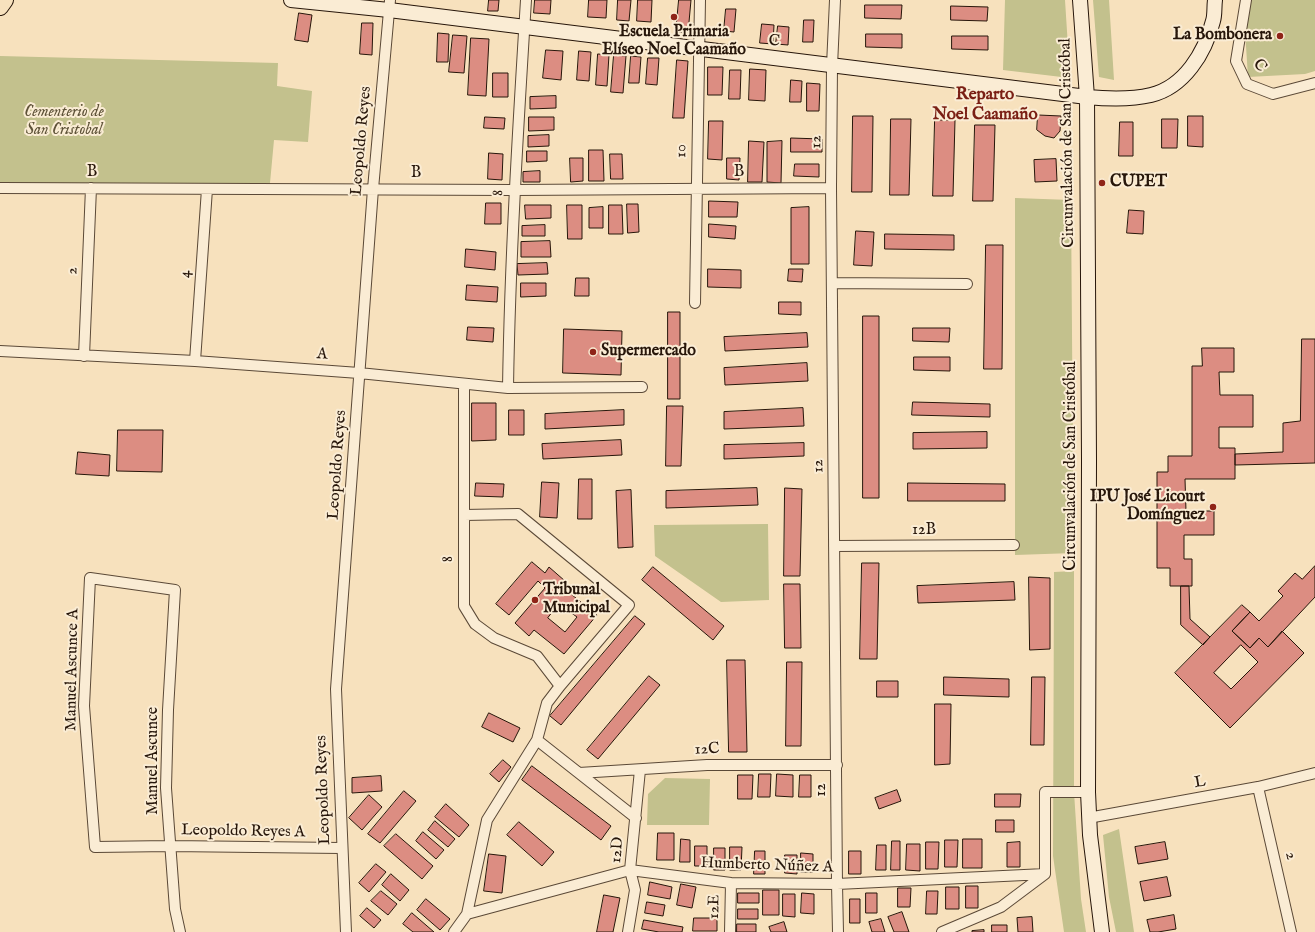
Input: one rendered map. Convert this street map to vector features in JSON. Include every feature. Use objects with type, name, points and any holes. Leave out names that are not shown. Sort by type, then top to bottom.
[{"type":"main road","points":[[0,7],[5,0]]},
{"type":"main road","name":"C","points":[[291,0],[390,5],[524,27],[832,66],[1087,97],[1131,98],[1152,95],[1174,84],[1192,66],[1206,44],[1213,20],[1215,0]]},
{"type":"main road","name":"Circunvalación de San Cristóbal","points":[[1080,0],[1087,97],[1089,461],[1088,818],[1102,932]]},
{"type":"street","name":"8","points":[[508,388],[509,309],[514,190],[526,0]]},
{"type":"street","name":"10","points":[[695,303],[700,0]]},
{"type":"street","name":"12","points":[[835,0],[832,66],[831,188],[838,932]]},
{"type":"street","name":"C","points":[[1246,0],[1236,61],[1247,84],[1273,94],[1315,83]]},
{"type":"street","name":"Leopoldo Reyes","points":[[346,932],[341,848],[336,689],[373,189],[390,5]]},
{"type":"street","name":"B","points":[[0,188],[514,190],[831,188]]},
{"type":"street","name":"2","points":[[84,356],[91,188]]},
{"type":"street","name":"4","points":[[195,361],[207,189]]},
{"type":"street","points":[[832,283],[967,284]]},
{"type":"street","name":"A","points":[[0,350],[84,356],[195,361],[360,373],[508,388],[642,387]]},
{"type":"street","name":"8","points":[[464,384],[464,606],[475,624],[494,638],[537,656],[560,686]]},
{"type":"street","points":[[454,932],[467,914],[488,820],[537,740],[547,703],[629,605],[518,514],[464,515]]},
{"type":"street","name":"12B","points":[[834,546],[1014,545]]},
{"type":"street","name":"Manuel Ascunce A","points":[[96,847],[84,706],[90,578],[175,590]]},
{"type":"street","name":"Manuel Ascunce","points":[[175,590],[168,710],[166,788],[175,909],[180,932]]},
{"type":"street","points":[[537,740],[636,818]]},
{"type":"street","name":"12C","points":[[579,773],[707,765],[837,765]]},
{"type":"street","name":"12D","points":[[628,932],[635,890],[630,870],[640,770]]},
{"type":"street","name":"L","points":[[1088,818],[1258,787],[1315,773]]},
{"type":"street","name":"2","points":[[1258,787],[1292,932]]},
{"type":"street","points":[[942,932],[1001,907],[1045,874],[1045,792],[1088,792]]},
{"type":"street","name":"Leopoldo Reyes A","points":[[96,847],[170,846],[341,848]]},
{"type":"street","name":"Humberto Núñez A","points":[[467,914],[630,870],[731,883],[837,884],[1045,874]]},
{"type":"street","name":"12E","points":[[730,932],[731,883]]},
{"type":"green space","points":[[1005,0],[1065,0],[1070,78],[1003,70]]},
{"type":"green space","points":[[1093,0],[1109,0],[1114,80],[1099,77]]},
{"type":"green space","name":"La Bombonera","points":[[1243,0],[1315,0],[1315,71],[1305,74],[1248,77]]},
{"type":"green space","name":"Cementerio de San Cristobal","points":[[0,56],[278,63],[277,86],[312,91],[308,142],[274,140],[270,183],[0,187]]},
{"type":"green space","points":[[1015,198],[1071,200],[1074,553],[1015,555]]},
{"type":"green space","points":[[768,524],[769,600],[721,602],[655,556],[654,525]]},
{"type":"green space","points":[[1074,571],[1074,792],[1081,899],[1086,932],[1064,932],[1053,856],[1054,572]]},
{"type":"green space","points":[[665,778],[710,779],[709,825],[647,825],[648,794]]},
{"type":"green space","points":[[1119,829],[1134,932],[1116,932],[1109,897],[1103,835]]},
{"type":"building","points":[[489,0],[499,0],[498,11],[488,11]]},
{"type":"building","points":[[535,0],[551,0],[550,14],[534,13]]},
{"type":"building","points":[[589,0],[607,0],[606,18],[588,17]]},
{"type":"building","points":[[618,0],[631,0],[629,21],[617,20]]},
{"type":"building","points":[[638,0],[652,0],[651,22],[637,21]]},
{"type":"building","points":[[679,0],[691,0],[688,33],[676,32]]},
{"type":"building","points":[[865,5],[902,5],[901,19],[865,18]]},
{"type":"building","points":[[951,6],[988,7],[987,21],[951,20]]},
{"type":"building","points":[[726,9],[736,9],[734,32],[724,31]]},
{"type":"building","points":[[299,13],[312,15],[308,42],[295,40]]},
{"type":"building","points":[[804,20],[814,20],[813,42],[803,42]]},
{"type":"building","points":[[362,23],[373,23],[372,55],[360,54]]},
{"type":"building","points":[[762,24],[774,25],[773,44],[760,43]]},
{"type":"building","points":[[778,26],[789,27],[788,45],[776,44]]},
{"type":"building","points":[[438,33],[449,34],[448,62],[437,62]]},
{"type":"building","points":[[866,34],[902,34],[902,48],[866,47]]},
{"type":"building","points":[[453,35],[467,36],[464,73],[449,72]]},
{"type":"building","points":[[952,36],[988,36],[988,50],[952,49]]},
{"type":"building","points":[[471,38],[489,39],[486,96],[468,95]]},
{"type":"building","points":[[546,50],[563,51],[561,80],[543,78]]},
{"type":"building","points":[[579,51],[591,52],[589,81],[577,80]]},
{"type":"building","points":[[598,54],[609,55],[607,86],[596,85]]},
{"type":"building","points":[[614,55],[626,56],[623,93],[611,92]]},
{"type":"building","points":[[631,56],[641,57],[639,83],[629,83]]},
{"type":"building","points":[[648,58],[659,58],[657,85],[646,84]]},
{"type":"building","points":[[677,60],[688,61],[684,118],[673,118]]},
{"type":"building","points":[[708,67],[723,67],[722,95],[708,95]]},
{"type":"building","points":[[750,69],[766,70],[765,101],[749,100]]},
{"type":"building","points":[[730,70],[741,70],[740,99],[729,99]]},
{"type":"building","points":[[493,73],[508,73],[508,97],[493,97]]},
{"type":"building","points":[[791,80],[802,81],[801,102],[790,102]]},
{"type":"building","points":[[807,83],[820,84],[819,111],[807,111]]},
{"type":"building","points":[[556,96],[556,108],[530,109],[530,97]]},
{"type":"building","points":[[1038,115],[1061,116],[1060,131],[1054,138],[1045,136],[1037,130]]},
{"type":"building","points":[[853,116],[873,116],[872,192],[852,192]]},
{"type":"building","points":[[1188,116],[1203,116],[1203,147],[1188,146]]},
{"type":"building","points":[[485,117],[505,118],[504,129],[484,128]]},
{"type":"building","points":[[529,117],[554,117],[554,130],[529,131]]},
{"type":"building","points":[[891,119],[911,119],[909,195],[890,195]]},
{"type":"building","points":[[1162,119],[1178,119],[1177,148],[1162,148]]},
{"type":"building","points":[[935,120],[955,120],[953,196],[933,196]]},
{"type":"building","points":[[709,121],[723,121],[722,160],[708,159]]},
{"type":"building","points":[[1120,122],[1133,122],[1133,156],[1119,156]]},
{"type":"building","points":[[975,125],[995,125],[993,201],[973,201]]},
{"type":"building","points":[[549,135],[549,146],[528,147],[528,136]]},
{"type":"building","points":[[791,138],[822,139],[822,152],[791,152]]},
{"type":"building","points":[[749,141],[764,142],[762,182],[748,182]]},
{"type":"building","points":[[782,141],[781,183],[767,182],[767,142]]},
{"type":"building","points":[[589,150],[603,150],[604,181],[589,181]]},
{"type":"building","points":[[527,151],[547,151],[547,161],[527,162]]},
{"type":"building","points":[[489,153],[503,154],[502,180],[488,179]]},
{"type":"building","points":[[610,154],[622,154],[623,179],[611,179]]},
{"type":"building","points":[[570,158],[583,158],[583,181],[571,182]]},
{"type":"building","points":[[727,158],[740,158],[739,180],[727,179]]},
{"type":"building","points":[[1056,159],[1057,181],[1035,182],[1034,160]]},
{"type":"building","points":[[795,164],[819,164],[819,177],[794,176]]},
{"type":"building","points":[[540,171],[540,182],[523,182],[523,172]]},
{"type":"building","points":[[709,201],[738,202],[737,217],[709,217]]},
{"type":"building","points":[[486,203],[501,203],[501,224],[485,224]]},
{"type":"building","points":[[627,204],[638,204],[639,232],[628,233]]},
{"type":"building","points":[[525,205],[551,205],[551,218],[526,219]]},
{"type":"building","points":[[567,205],[582,205],[582,239],[568,239]]},
{"type":"building","points":[[609,205],[622,205],[623,234],[609,234]]},
{"type":"building","points":[[603,207],[603,228],[589,228],[589,208]]},
{"type":"building","points":[[809,207],[809,264],[791,264],[791,208]]},
{"type":"building","points":[[1129,210],[1144,211],[1143,234],[1127,233]]},
{"type":"building","points":[[709,224],[736,226],[735,239],[709,237]]},
{"type":"building","points":[[545,225],[545,236],[522,236],[522,226]]},
{"type":"building","points":[[856,231],[874,232],[872,266],[854,265]]},
{"type":"building","points":[[885,234],[954,235],[954,250],[885,249]]},
{"type":"building","points":[[550,241],[551,257],[521,257],[521,242]]},
{"type":"building","points":[[986,245],[1003,245],[1002,369],[984,369]]},
{"type":"building","points":[[466,249],[496,252],[495,270],[465,267]]},
{"type":"building","points":[[547,263],[548,274],[518,275],[517,264]]},
{"type":"building","points":[[708,269],[741,270],[741,288],[708,287]]},
{"type":"building","points":[[789,269],[803,269],[802,282],[788,281]]},
{"type":"building","points":[[576,278],[589,278],[589,296],[575,296]]},
{"type":"building","points":[[521,283],[546,283],[546,296],[521,297]]},
{"type":"building","points":[[467,285],[498,287],[497,302],[466,300]]},
{"type":"building","points":[[779,302],[801,302],[801,315],[779,314]]},
{"type":"building","points":[[668,312],[680,312],[680,399],[668,399]]},
{"type":"building","points":[[863,316],[879,316],[879,498],[863,498]]},
{"type":"building","points":[[468,327],[494,328],[493,342],[467,340]]},
{"type":"building","points":[[913,328],[950,328],[949,342],[913,341]]},
{"type":"building","name":"Supermercado","points":[[564,329],[622,331],[621,375],[563,373]]},
{"type":"building","points":[[807,333],[808,347],[725,351],[724,337]]},
{"type":"building","points":[[1302,339],[1315,339],[1315,463],[1235,465],[1235,454],[1283,452],[1283,423],[1300,421]]},
{"type":"building","points":[[1202,348],[1234,348],[1234,372],[1219,372],[1220,395],[1253,395],[1253,427],[1219,427],[1219,448],[1235,448],[1235,479],[1185,479],[1186,511],[1214,511],[1214,535],[1184,535],[1184,559],[1192,559],[1192,586],[1170,586],[1170,568],[1157,568],[1157,472],[1168,472],[1168,456],[1192,456],[1192,366],[1202,366]]},
{"type":"building","points":[[914,357],[950,357],[950,371],[914,370]]},
{"type":"building","points":[[807,363],[808,381],[725,385],[724,368]]},
{"type":"building","points":[[913,402],[990,404],[990,417],[912,415]]},
{"type":"building","points":[[472,403],[496,403],[496,440],[472,441]]},
{"type":"building","points":[[667,406],[683,406],[681,466],[666,466]]},
{"type":"building","points":[[803,408],[804,426],[724,429],[724,412]]},
{"type":"building","points":[[509,410],[524,410],[524,435],[509,435]]},
{"type":"building","points":[[624,410],[624,425],[545,429],[545,414]]},
{"type":"building","points":[[118,430],[163,430],[162,472],[117,471]]},
{"type":"building","points":[[987,432],[987,448],[913,449],[913,433]]},
{"type":"building","points":[[621,440],[622,455],[543,459],[542,444]]},
{"type":"building","points":[[804,443],[804,456],[724,459],[724,445]]},
{"type":"building","points":[[78,452],[110,455],[109,476],[76,474]]},
{"type":"building","points":[[579,479],[592,479],[592,519],[578,519]]},
{"type":"building","points":[[542,482],[559,483],[557,518],[540,517]]},
{"type":"building","points":[[476,483],[504,484],[503,497],[475,496]]},
{"type":"building","points":[[908,483],[1005,484],[1005,501],[908,501]]},
{"type":"building","points":[[757,488],[758,505],[666,508],[666,491]]},
{"type":"building","points":[[785,488],[802,489],[800,576],[784,576]]},
{"type":"building","points":[[631,490],[633,547],[618,548],[616,491]]},
{"type":"building","points":[[532,562],[545,573],[549,567],[565,581],[561,586],[597,615],[564,654],[534,630],[529,636],[515,623],[545,588],[538,581],[509,615],[496,604]],"holes":[[[559,604],[577,617],[565,632],[548,618]]]},
{"type":"building","points":[[862,563],[879,563],[877,659],[860,659]]},
{"type":"building","points":[[1315,566],[1315,597],[1268,647],[1259,638],[1250,648],[1232,631],[1250,612],[1259,621],[1283,596],[1278,591],[1295,573],[1302,579]]},
{"type":"building","points":[[653,567],[724,626],[713,640],[642,580]]},
{"type":"building","points":[[1029,577],[1050,578],[1050,649],[1030,650]]},
{"type":"building","points":[[1014,582],[1015,600],[918,603],[917,586]]},
{"type":"building","points":[[784,584],[800,584],[801,648],[785,648]]},
{"type":"building","points":[[1181,586],[1189,586],[1190,619],[1210,637],[1203,645],[1181,625]]},
{"type":"building","points":[[1242,605],[1250,612],[1232,631],[1250,648],[1259,638],[1268,647],[1282,631],[1304,653],[1230,728],[1175,673]],"holes":[[[1241,645],[1258,662],[1231,689],[1214,673]]]},
{"type":"building","points":[[635,616],[645,624],[561,725],[550,716]]},
{"type":"building","points":[[727,660],[745,660],[747,752],[729,752]]},
{"type":"building","points":[[787,662],[802,662],[801,746],[786,746]]},
{"type":"building","points":[[649,676],[660,685],[598,759],[587,750]]},
{"type":"building","points":[[944,677],[1009,679],[1009,697],[944,695]]},
{"type":"building","points":[[1032,677],[1045,677],[1044,745],[1031,745]]},
{"type":"building","points":[[877,681],[898,681],[898,697],[877,697]]},
{"type":"building","points":[[935,704],[951,704],[950,764],[935,765]]},
{"type":"building","points":[[489,713],[520,728],[513,742],[482,727]]},
{"type":"building","points":[[503,760],[511,767],[499,782],[490,774]]},
{"type":"building","points":[[532,766],[611,826],[601,840],[522,780]]},
{"type":"building","points":[[759,774],[771,774],[770,797],[758,797]]},
{"type":"building","points":[[777,774],[793,775],[793,797],[776,796]]},
{"type":"building","points":[[738,775],[753,775],[752,799],[738,799]]},
{"type":"building","points":[[800,775],[811,775],[811,797],[799,797]]},
{"type":"building","points":[[381,776],[382,791],[352,793],[352,778]]},
{"type":"building","points":[[897,790],[901,801],[879,809],[875,798]]},
{"type":"building","points":[[404,791],[416,801],[380,843],[368,834]]},
{"type":"building","points":[[995,794],[1021,794],[1020,807],[995,807]]},
{"type":"building","points":[[369,795],[382,807],[362,830],[349,818]]},
{"type":"building","points":[[446,804],[469,825],[459,837],[435,817]]},
{"type":"building","points":[[996,820],[1014,820],[1014,832],[996,832]]},
{"type":"building","points":[[435,821],[455,839],[448,847],[428,830]]},
{"type":"building","points":[[519,822],[554,852],[542,866],[507,835]]},
{"type":"building","points":[[423,832],[444,850],[436,859],[416,841]]},
{"type":"building","points":[[658,833],[674,833],[674,860],[657,860]]},
{"type":"building","points":[[396,834],[433,866],[422,879],[384,846]]},
{"type":"building","points":[[681,839],[690,840],[690,862],[680,862]]},
{"type":"building","points":[[963,839],[982,839],[982,868],[963,868]]},
{"type":"building","points":[[945,840],[958,840],[957,867],[945,867]]},
{"type":"building","points":[[892,841],[900,841],[900,870],[891,870]]},
{"type":"building","points":[[926,842],[939,842],[938,869],[926,869]]},
{"type":"building","points":[[1020,842],[1020,867],[1007,867],[1007,843]]},
{"type":"building","points":[[1165,842],[1168,859],[1138,864],[1135,847]]},
{"type":"building","points":[[907,844],[920,844],[920,871],[906,870]]},
{"type":"building","points":[[877,845],[886,845],[886,870],[876,870]]},
{"type":"building","points":[[695,846],[707,846],[707,866],[695,866]]},
{"type":"building","points":[[730,847],[742,847],[741,870],[730,870]]},
{"type":"building","points":[[714,848],[725,848],[725,870],[714,870]]},
{"type":"building","points":[[755,851],[765,851],[765,874],[754,874]]},
{"type":"building","points":[[849,851],[861,851],[861,874],[849,874]]},
{"type":"building","points":[[801,853],[813,854],[813,872],[801,872]]},
{"type":"building","points":[[489,854],[506,856],[502,893],[484,891]]},
{"type":"building","points":[[785,855],[797,855],[797,874],[785,873]]},
{"type":"building","points":[[376,864],[386,872],[369,892],[359,883]]},
{"type":"building","points":[[391,874],[409,890],[400,901],[382,885]]},
{"type":"building","points":[[1167,877],[1171,896],[1144,901],[1140,882]]},
{"type":"building","points":[[650,882],[672,887],[670,899],[648,895]]},
{"type":"building","points":[[681,884],[696,887],[692,908],[677,905]]},
{"type":"building","points":[[966,886],[978,886],[978,908],[966,908]]},
{"type":"building","points":[[946,887],[959,887],[959,909],[946,909]]},
{"type":"building","points":[[898,888],[911,888],[910,907],[898,907]]},
{"type":"building","points":[[763,890],[779,890],[779,915],[763,915]]},
{"type":"building","points":[[381,891],[397,904],[388,915],[371,901]]},
{"type":"building","points":[[927,891],[938,891],[937,914],[926,914]]},
{"type":"building","points":[[738,893],[759,893],[759,903],[738,903]]},
{"type":"building","points":[[802,893],[814,894],[814,914],[801,913]]},
{"type":"building","points":[[866,893],[877,893],[877,913],[866,913]]},
{"type":"building","points":[[783,894],[795,894],[795,917],[783,916]]},
{"type":"building","points":[[604,895],[620,898],[613,932],[597,932]]},
{"type":"building","points":[[426,899],[450,919],[440,930],[417,910]]},
{"type":"building","points":[[850,899],[860,899],[860,923],[850,923]]},
{"type":"building","points":[[647,902],[665,905],[663,916],[645,913]]},
{"type":"building","points":[[367,908],[381,920],[374,928],[360,916]]},
{"type":"building","points":[[738,909],[758,909],[758,919],[738,919]]},
{"type":"building","points":[[902,912],[909,932],[894,932],[888,917]]},
{"type":"building","points":[[412,913],[434,932],[413,932],[403,924]]},
{"type":"building","points":[[1174,915],[1176,929],[1150,932],[1147,920]]},
{"type":"building","points":[[1032,917],[1033,932],[1018,932],[1017,918]]},
{"type":"building","points":[[694,918],[717,918],[717,931],[693,931]]},
{"type":"building","points":[[881,919],[885,932],[872,932],[869,922]]},
{"type":"building","points":[[644,920],[683,927],[682,932],[659,932],[642,929]]},
{"type":"building","points":[[784,922],[787,932],[771,932],[769,927]]},
{"type":"building","points":[[737,924],[756,924],[756,932],[737,932]]},
{"type":"building","points":[[992,925],[1007,925],[1007,932],[992,932]]},
{"type":"building","points":[[984,930],[984,932],[972,932],[972,931]]},
{"type":"place","name":"Escuela Primaria Elíseo Noel Caamaño","points":[[674,17]]},
{"type":"place","name":"La Bombonera","points":[[1280,36]]},
{"type":"place","name":"CUPET","points":[[1102,183]]},
{"type":"place","name":"Supermercado","points":[[593,352]]},
{"type":"place","name":"IPU José Licourt Domínguez","points":[[1213,507]]},
{"type":"place","name":"Tribunal Municipal","points":[[535,600]]},
{"type":"district","name":"Reparto Noel Caamaño","points":[[985,106]]}]
